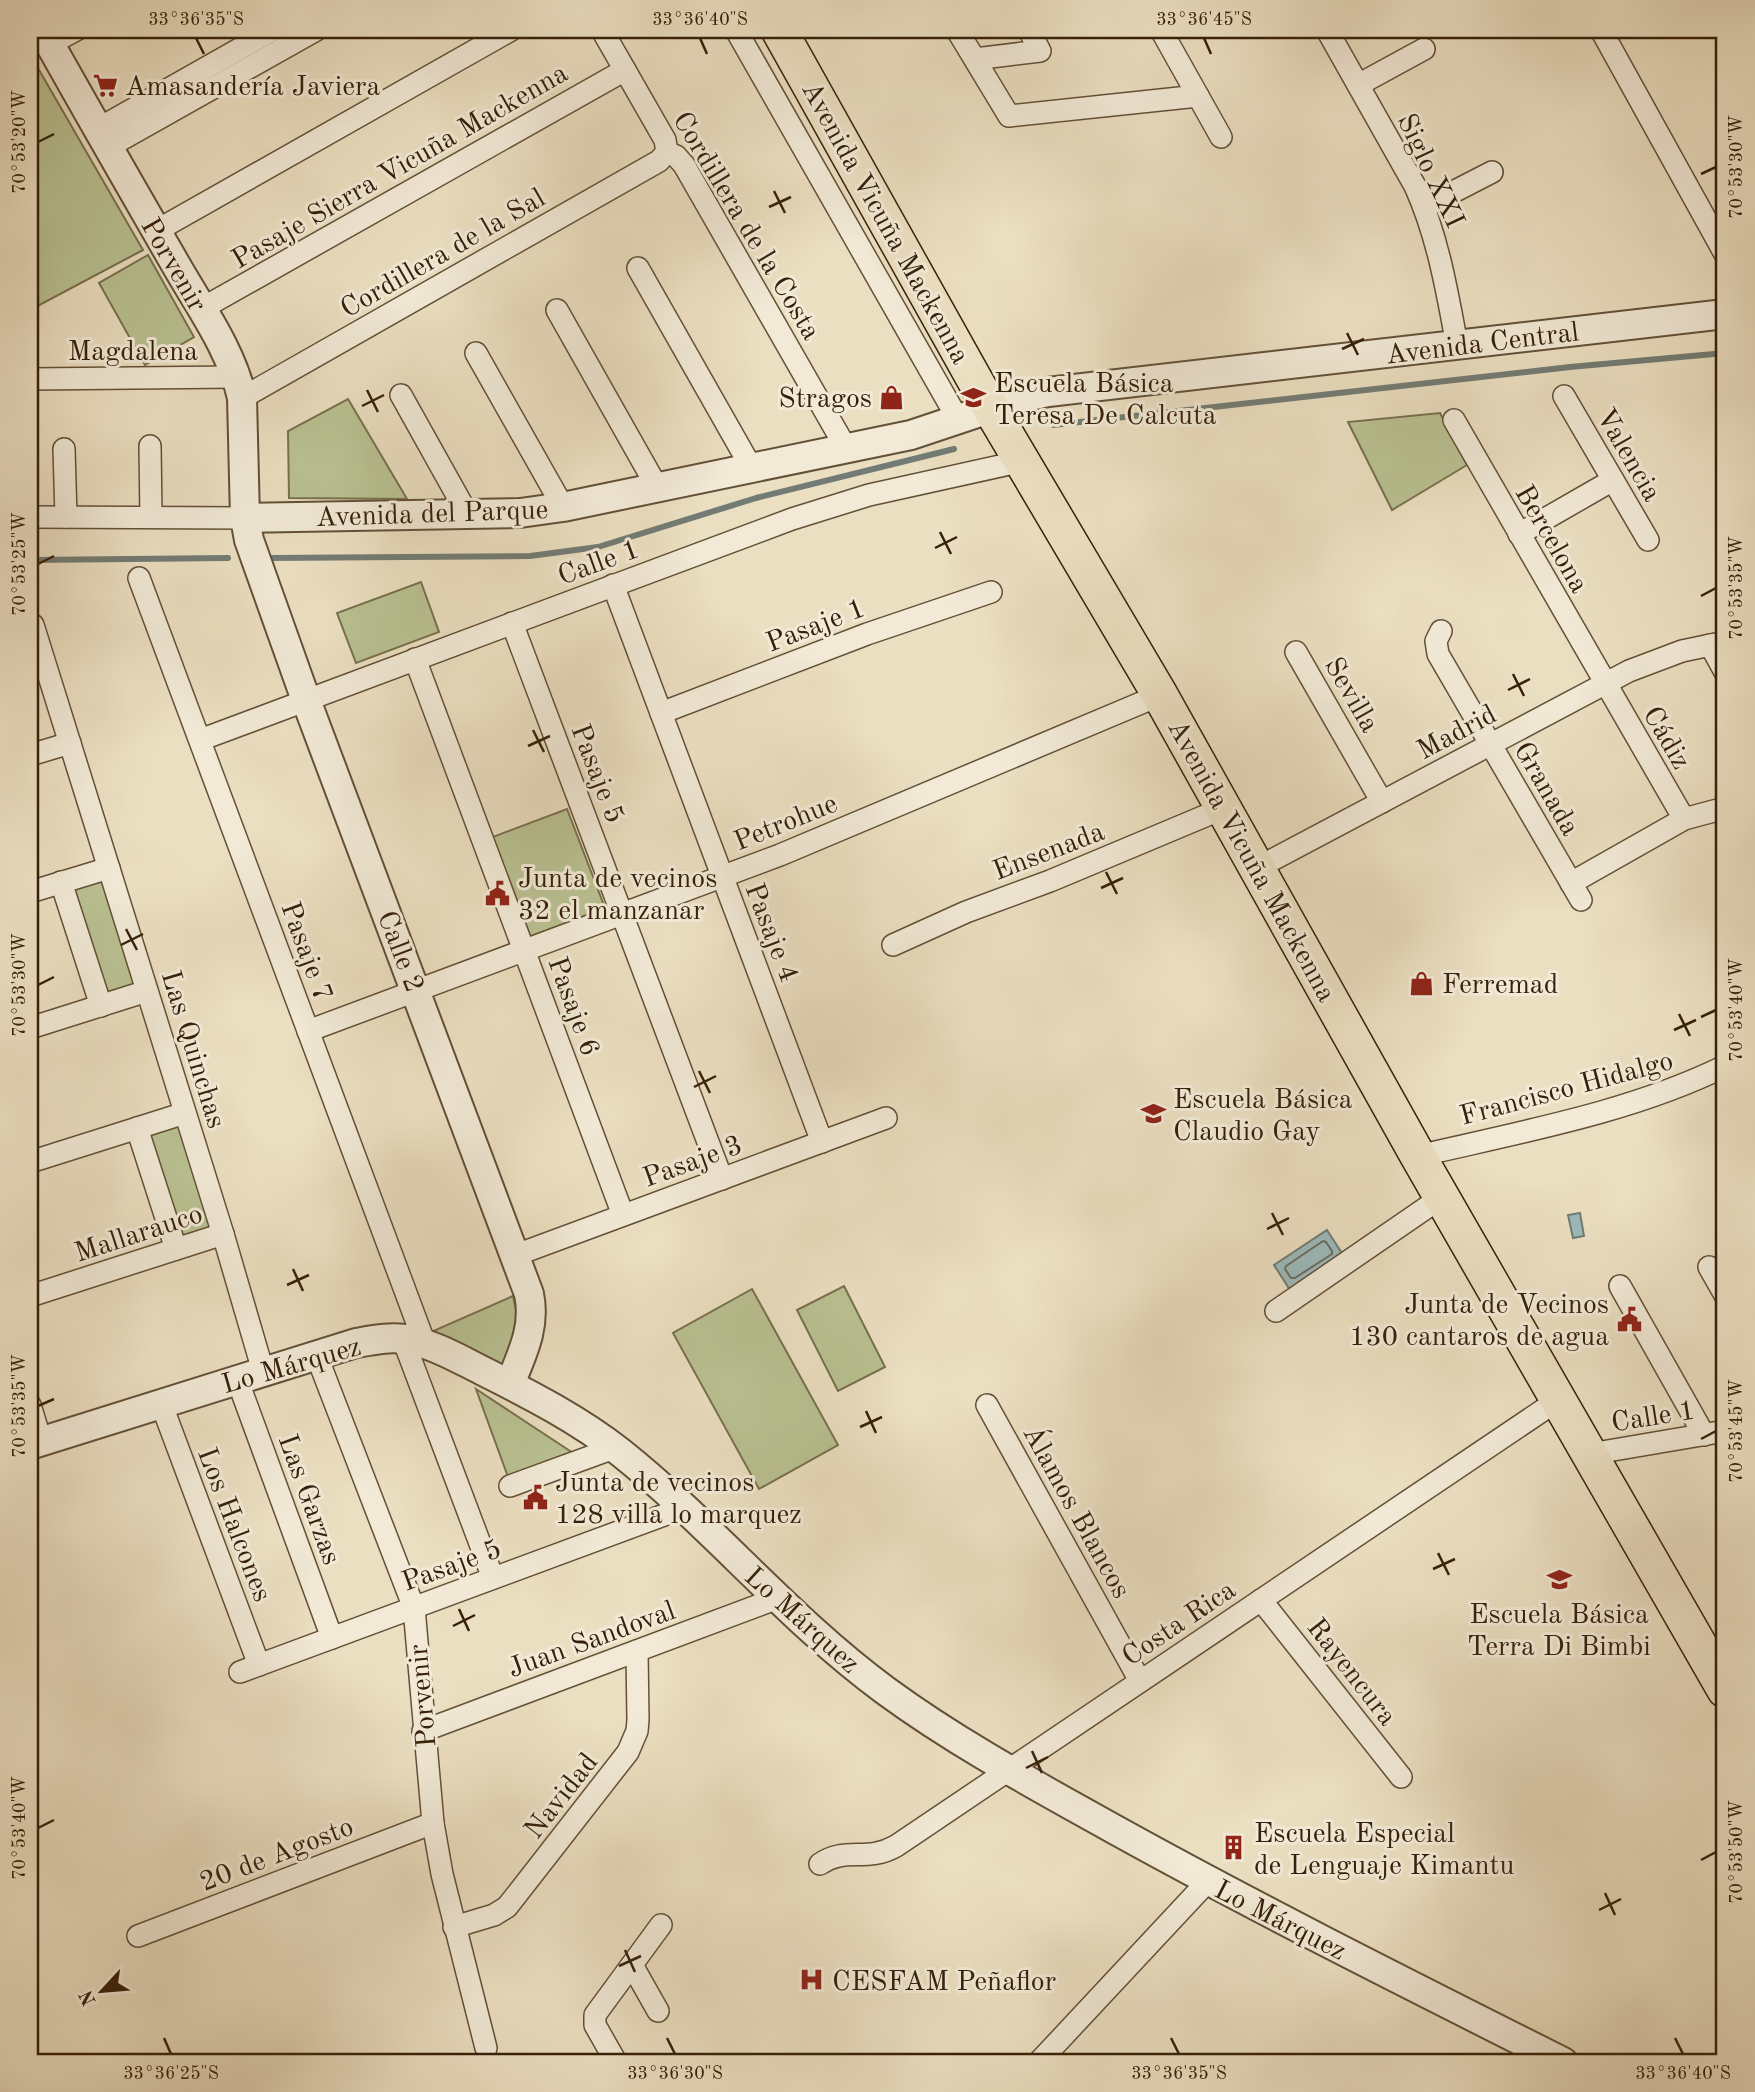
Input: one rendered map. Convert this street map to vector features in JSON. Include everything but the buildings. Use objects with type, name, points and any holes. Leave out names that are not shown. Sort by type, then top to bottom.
[{"type":"main road","name":"Avenida Vicuña Mackenna","points":[[779,30],[975,415],[1024,461],[1160,695],[1418,1156],[1725,1690]]},
{"type":"street","points":[[41,35],[76,30]]},
{"type":"street","points":[[103,138],[273,30]]},
{"type":"street","points":[[103,138],[316,30]]},
{"type":"street","points":[[156,231],[511,30]]},
{"type":"street","name":"Cordillera de la Costa","points":[[602,30],[665,140],[667,152],[676,156],[684,165],[846,448]]},
{"type":"street","points":[[736,30],[975,415]]},
{"type":"street","points":[[957,30],[1009,116],[1198,96]]},
{"type":"street","points":[[975,59],[1040,51],[1029,30]]},
{"type":"street","points":[[1161,30],[1221,137]]},
{"type":"street","name":"Siglo XXI","points":[[1327,30],[1424,208],[1438,250],[1457,345]]},
{"type":"street","points":[[1601,30],[1725,254]]},
{"type":"street","name":"Porvenir","points":[[41,35],[201,309],[239,388],[245,517]]},
{"type":"street","points":[[1358,85],[1424,49]]},
{"type":"street","name":"Pasaje Sierra Vicuña Mackenna","points":[[201,309],[625,70]]},
{"type":"street","name":"Cordillera de la Sal","points":[[239,388],[659,161],[667,152]]},
{"type":"street","points":[[1424,208],[1492,172]]},
{"type":"street","points":[[638,268],[751,467]]},
{"type":"street","points":[[557,310],[657,487]]},
{"type":"street","name":"Avenida Central","points":[[975,415],[1038,395],[1078,388],[1725,314]]},
{"type":"street","points":[[476,354],[563,507]]},
{"type":"street","name":"Magdalena","points":[[30,379],[239,388]]},
{"type":"street","points":[[401,395],[468,516]]},
{"type":"street","name":"Valencia","points":[[1564,396],[1648,540]]},
{"type":"street","name":"Avenida del Parque","points":[[30,517],[468,516],[520,513],[563,507],[911,435],[975,415]]},
{"type":"street","name":"Bercelona","points":[[1454,420],[1604,683]]},
{"type":"street","points":[[150,446],[151,517]]},
{"type":"street","points":[[64,449],[66,517]]},
{"type":"street","name":"Calle 1","points":[[200,740],[834,505],[1024,461]]},
{"type":"street","points":[[1519,534],[1613,480]]},
{"type":"street","name":"Calle 2","points":[[245,517],[249,540],[306,700],[529,1293],[532,1317],[527,1340],[510,1384]]},
{"type":"street","name":"Pasaje 7","points":[[139,578],[308,1031],[493,1578]]},
{"type":"street","name":"Pasaje 4","points":[[613,585],[822,1142]]},
{"type":"street","name":"Pasaje 1","points":[[661,713],[867,634],[991,592]]},
{"type":"street","name":"Pasaje 5","points":[[512,623],[722,1179]]},
{"type":"street","name":"Las Quinchas","points":[[33,625],[223,1234],[250,1375]]},
{"type":"street","name":"Granada","points":[[1441,631],[1436,641],[1438,654],[1576,891],[1684,819]]},
{"type":"street","points":[[1717,643],[1725,672]]},
{"type":"street","name":"Madrid","points":[[1257,868],[1604,683],[1655,660],[1717,643]]},
{"type":"street","name":"Sevilla","points":[[1296,652],[1382,802]]},
{"type":"street","name":"Pasaje 6","points":[[415,659],[624,1215]]},
{"type":"street","name":"Cádiz","points":[[1604,683],[1684,819]]},
{"type":"street","name":"Petrohue","points":[[308,1031],[826,835],[1160,695]]},
{"type":"street","points":[[30,755],[70,743]]},
{"type":"street","name":"Ensenada","points":[[893,945],[966,912],[1050,881],[1224,808]]},
{"type":"street","points":[[1684,819],[1725,808]]},
{"type":"street","points":[[30,892],[108,867]]},
{"type":"street","points":[[61,882],[101,1006]]},
{"type":"street","points":[[30,1028],[147,991]]},
{"type":"street","name":"Francisco Hidalgo","points":[[1418,1156],[1632,1103],[1672,1090],[1725,1066]]},
{"type":"street","points":[[30,1162],[185,1113]]},
{"type":"street","name":"Pasaje 3","points":[[516,1255],[887,1118]]},
{"type":"street","points":[[137,1128],[176,1249]]},
{"type":"street","points":[[1276,1311],[1442,1197]]},
{"type":"street","name":"Mallarauco","points":[[30,1296],[223,1234]]},
{"type":"street","points":[[1709,1267],[1725,1295]]},
{"type":"street","points":[[1620,1286],[1704,1435]]},
{"type":"street","name":"Lo Márquez","points":[[34,1438],[161,1404],[363,1341],[383,1338],[414,1342],[510,1384],[591,1431],[683,1508],[811,1630],[883,1689],[965,1745],[1208,1881],[1563,2062]]},
{"type":"street","name":"Porvenir","points":[[316,1354],[414,1608],[433,1823],[454,1927],[486,2048]]},
{"type":"street","name":"Las Garzas","points":[[250,1375],[332,1638]]},
{"type":"street","name":"Costa Rica","points":[[820,1864],[837,1855],[873,1856],[886,1852],[1558,1400]]},
{"type":"street","name":"Los Halcones","points":[[161,1404],[249,1668]]},
{"type":"street","points":[[30,1405],[34,1438]]},
{"type":"street","name":"Álamos Blancos","points":[[987,1405],[1140,1681]]},
{"type":"street","name":"Calle 1","points":[[1590,1454],[1725,1431]]},
{"type":"street","points":[[510,1486],[614,1448]]},
{"type":"street","name":"Pasaje 5","points":[[249,1668],[683,1508]]},
{"type":"street","name":"Juan Sandoval","points":[[423,1731],[778,1598]]},
{"type":"street","name":"Rayencura","points":[[1261,1600],[1401,1777]]},
{"type":"street","name":"Navidad","points":[[454,1927],[495,1915],[507,1908],[628,1752],[637,1731],[638,1720],[637,1651]]},
{"type":"street","name":"20 de Agosto","points":[[138,1936],[433,1823]]},
{"type":"street","points":[[1039,2062],[1208,1881]]},
{"type":"street","points":[[616,2062],[595,2025],[595,2015],[662,1925]]},
{"type":"street","points":[[632,1965],[658,2011]]},
{"type":"green space","points":[[30,57],[143,250],[30,310]]},
{"type":"green space","points":[[148,255],[194,337],[145,365],[99,283]]},
{"type":"green space","points":[[348,399],[407,499],[289,498],[288,431]]},
{"type":"green space","points":[[1440,413],[1467,465],[1392,510],[1348,422]]},
{"type":"green space","points":[[421,582],[439,632],[356,663],[337,613]]},
{"type":"green space","points":[[567,809],[605,908],[528,938],[490,838]]},
{"type":"green space","points":[[104,876],[139,987],[103,999],[69,889]]},
{"type":"green space","points":[[181,1123],[215,1230],[180,1241],[146,1134]]},
{"type":"green space","points":[[844,1286],[885,1367],[838,1391],[797,1310]]},
{"type":"green space","points":[[752,1289],[838,1445],[759,1489],[673,1333]]},
{"type":"green space","points":[[513,1296],[520,1328],[505,1371],[431,1332]]},
{"type":"green space","points":[[476,1389],[573,1453],[508,1477]]},
{"type":"water","points":[[1580,1213],[1584,1236],[1573,1238],[1568,1215]]},
{"type":"water","points":[[1327,1230],[1343,1255],[1290,1290],[1274,1265]]},
{"type":"waterway","points":[[1053,425],[1570,367],[1725,353]]},
{"type":"waterway","points":[[270,558],[530,556],[598,547],[756,498],[954,449]]},
{"type":"waterway","points":[[30,560],[228,558]]},
{"type":"place","name":"Amasandería Javiera","points":[[105,85]]},
{"type":"place","name":"Stragos","points":[[892,397]]},
{"type":"place","name":"Escuela Básica Teresa De Calcuta","points":[[974,398]]},
{"type":"place","name":"Junta de vecinos 32 el manzanar","points":[[498,893]]},
{"type":"place","name":"Ferremad","points":[[1422,983]]},
{"type":"place","name":"Escuela Básica Claudio Gay","points":[[1153,1114]]},
{"type":"place","name":"Junta de Vecinos 130 cantaros de agua","points":[[1629,1319]]},
{"type":"place","name":"Junta de vecinos 128 villa lo marquez","points":[[535,1497]]},
{"type":"place","name":"Escuela Básica Terra Di Bimbi","points":[[1559,1579]]},
{"type":"place","name":"Escuela Especial de Lenguaje Kimantu","points":[[1234,1848]]},
{"type":"place","name":"CESFAM Peñaflor","points":[[812,1980]]}]
